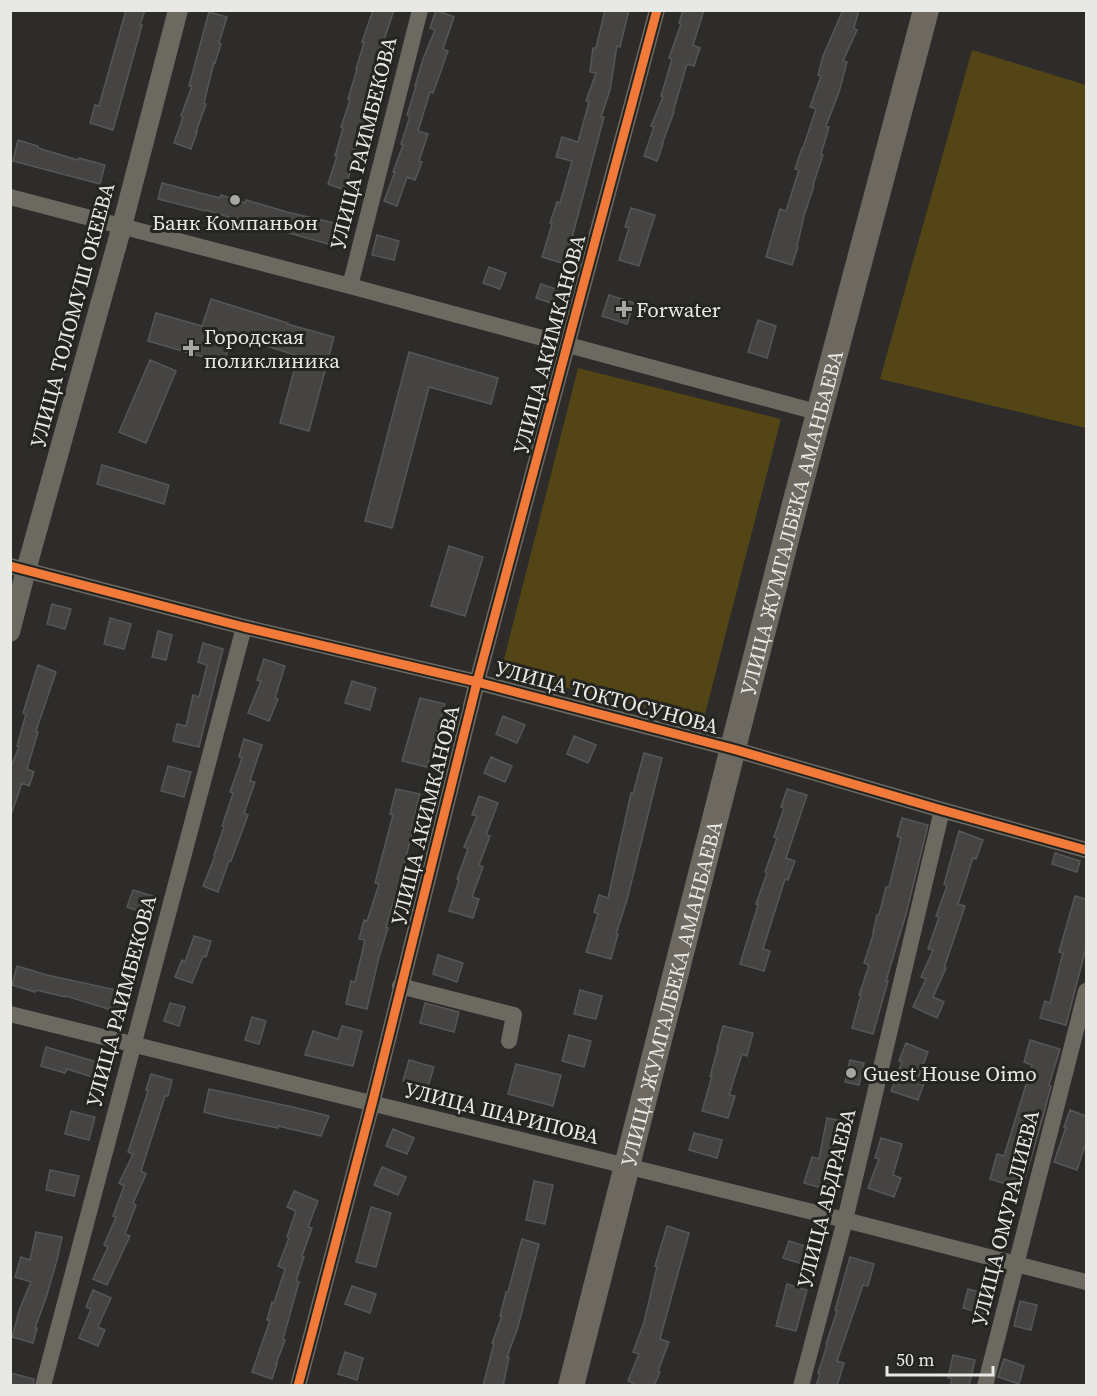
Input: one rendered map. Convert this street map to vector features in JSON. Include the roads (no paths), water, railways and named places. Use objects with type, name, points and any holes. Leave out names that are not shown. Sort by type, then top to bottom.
[{"type":"main road","name":"УЛИЦА ЖУМГАЛБЕКА АМАНБАЕВА","points":[[572,1386],[733,749],[926,10]]},
{"type":"street","name":"УЛИЦА ТОЛОМУШ ОКЕЕВА","points":[[10,632],[18,568],[122,226],[178,10]]},
{"type":"street","name":"УЛИЦА РАИМБЕКОВА","points":[[350,286],[420,10]]},
{"type":"street","name":"УЛИЦА АКИМКАНОВА","points":[[298,1386],[372,1104],[477,682],[657,10]]},
{"type":"street","points":[[10,197],[820,413]]},
{"type":"street","name":"УЛИЦА ТОКТОСУНОВА","points":[[18,568],[244,627],[477,682],[733,749],[1086,850]]},
{"type":"street","name":"УЛИЦА РАИМБЕКОВА","points":[[43,1386],[244,627]]},
{"type":"street","name":"УЛИЦА АБДРАЕВА","points":[[801,1386],[845,1220],[942,810]]},
{"type":"street","points":[[400,986],[514,1015],[509,1041]]},
{"type":"street","name":"УЛИЦА ОМУРАЛИЕВА","points":[[986,1386],[1086,991]]},
{"type":"street","name":"УЛИЦА ШАРИПОВА","points":[[10,1014],[845,1220],[1086,1282]]},
{"type":"place","name":"Банк Компаньон","points":[[235,200]]},
{"type":"place","name":"Forwater","points":[[624,309]]},
{"type":"place","name":"Городская поликлиника","points":[[191,348]]},
{"type":"place","name":"Guest House Oimo","points":[[851,1073]]}]
